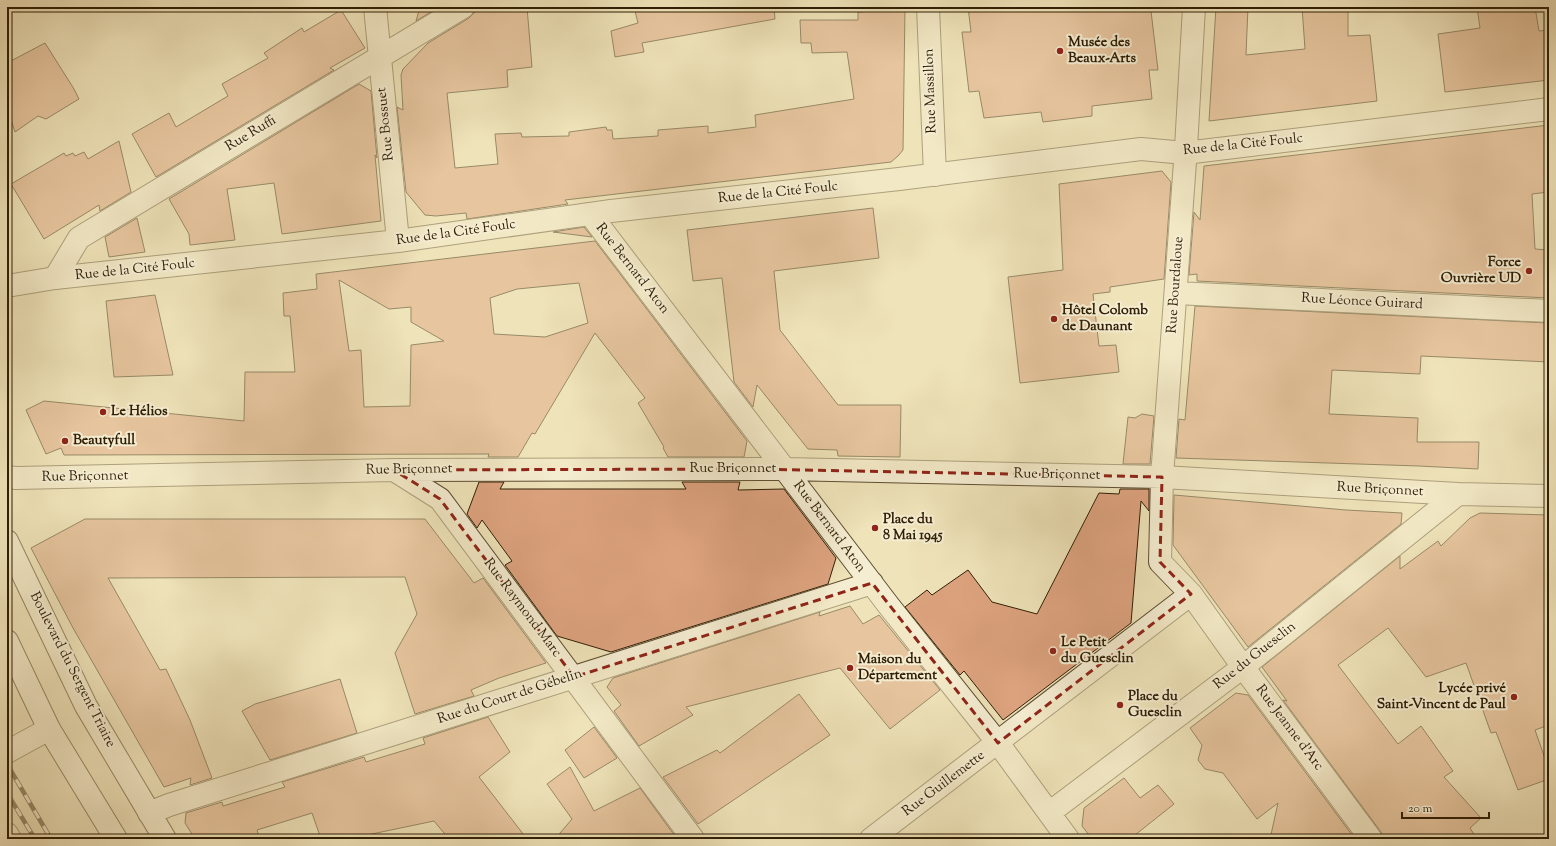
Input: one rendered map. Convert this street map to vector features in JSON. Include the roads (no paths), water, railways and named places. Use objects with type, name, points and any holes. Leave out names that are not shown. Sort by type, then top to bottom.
[{"type":"street","name":"Rue Bossuet","points":[[375,7],[398,241]]},
{"type":"street","name":"Rue Ruffi","points":[[55,278],[79,238],[463,7]]},
{"type":"street","name":"Rue Massillon","points":[[928,7],[935,175]]},
{"type":"street","name":"Rue Bourdaloue","points":[[1160,562],[1162,477],[1186,153],[1194,7]]},
{"type":"street","name":"Rue de la Cité Foulc","points":[[7,286],[55,278],[398,241],[590,214],[935,175],[1141,149],[1186,153],[1549,109]]},
{"type":"street","name":"Rue Bernard Aton","points":[[590,214],[872,583],[998,743],[1068,839]]},
{"type":"street","name":"Rue Léonce Guirard","points":[[1176,293],[1549,311]]},
{"type":"street","name":"Rue Briçonnet","points":[[7,477],[394,470],[785,469],[1162,477],[1458,494],[1549,496]]},
{"type":"street","name":"Rue Raymond Marc","points":[[394,470],[440,499],[574,677],[693,839]]},
{"type":"street","name":"Rue du Guesclin","points":[[1049,813],[1243,667],[1458,494]]},
{"type":"street","name":"Boulevard du Sergent Triaire","points":[[7,540],[86,706],[165,839]]},
{"type":"street","name":"Rue Jeanne d'Arc","points":[[1160,562],[1191,594],[1243,667],[1371,839]]},
{"type":"street","name":"Rue du Court de Gébelin","points":[[149,813],[169,805],[872,583]]},
{"type":"street","points":[[998,743],[1191,594]]},
{"type":"street","points":[[7,641],[49,729],[116,839]]},
{"type":"street","points":[[7,752],[49,729]]},
{"type":"street","name":"Rue Guillemette","points":[[871,839],[998,743]]},
{"type":"street","points":[[7,834],[10,839]]},
{"type":"railway","points":[[7,764],[51,839]]},
{"type":"railway","points":[[7,793],[35,839]]},
{"type":"place","name":"Musée des Beaux-Arts","points":[[1060,51]]},
{"type":"place","name":"Force Ouvrière UD","points":[[1529,271]]},
{"type":"place","name":"Hôtel Colomb de Daunant","points":[[1054,319]]},
{"type":"place","name":"Le Hélios","points":[[103,412]]},
{"type":"place","name":"Beautyfull","points":[[65,441]]},
{"type":"place","name":"Place du 8 Mai 1945","points":[[875,528]]},
{"type":"place","name":"Le Petit du Guesclin","points":[[1053,651]]},
{"type":"place","name":"Maison du Département","points":[[850,668]]},
{"type":"place","name":"Lycée privé Saint-Vincent de Paul","points":[[1514,697]]},
{"type":"place","name":"Place du Guesclin","points":[[1120,705]]}]
